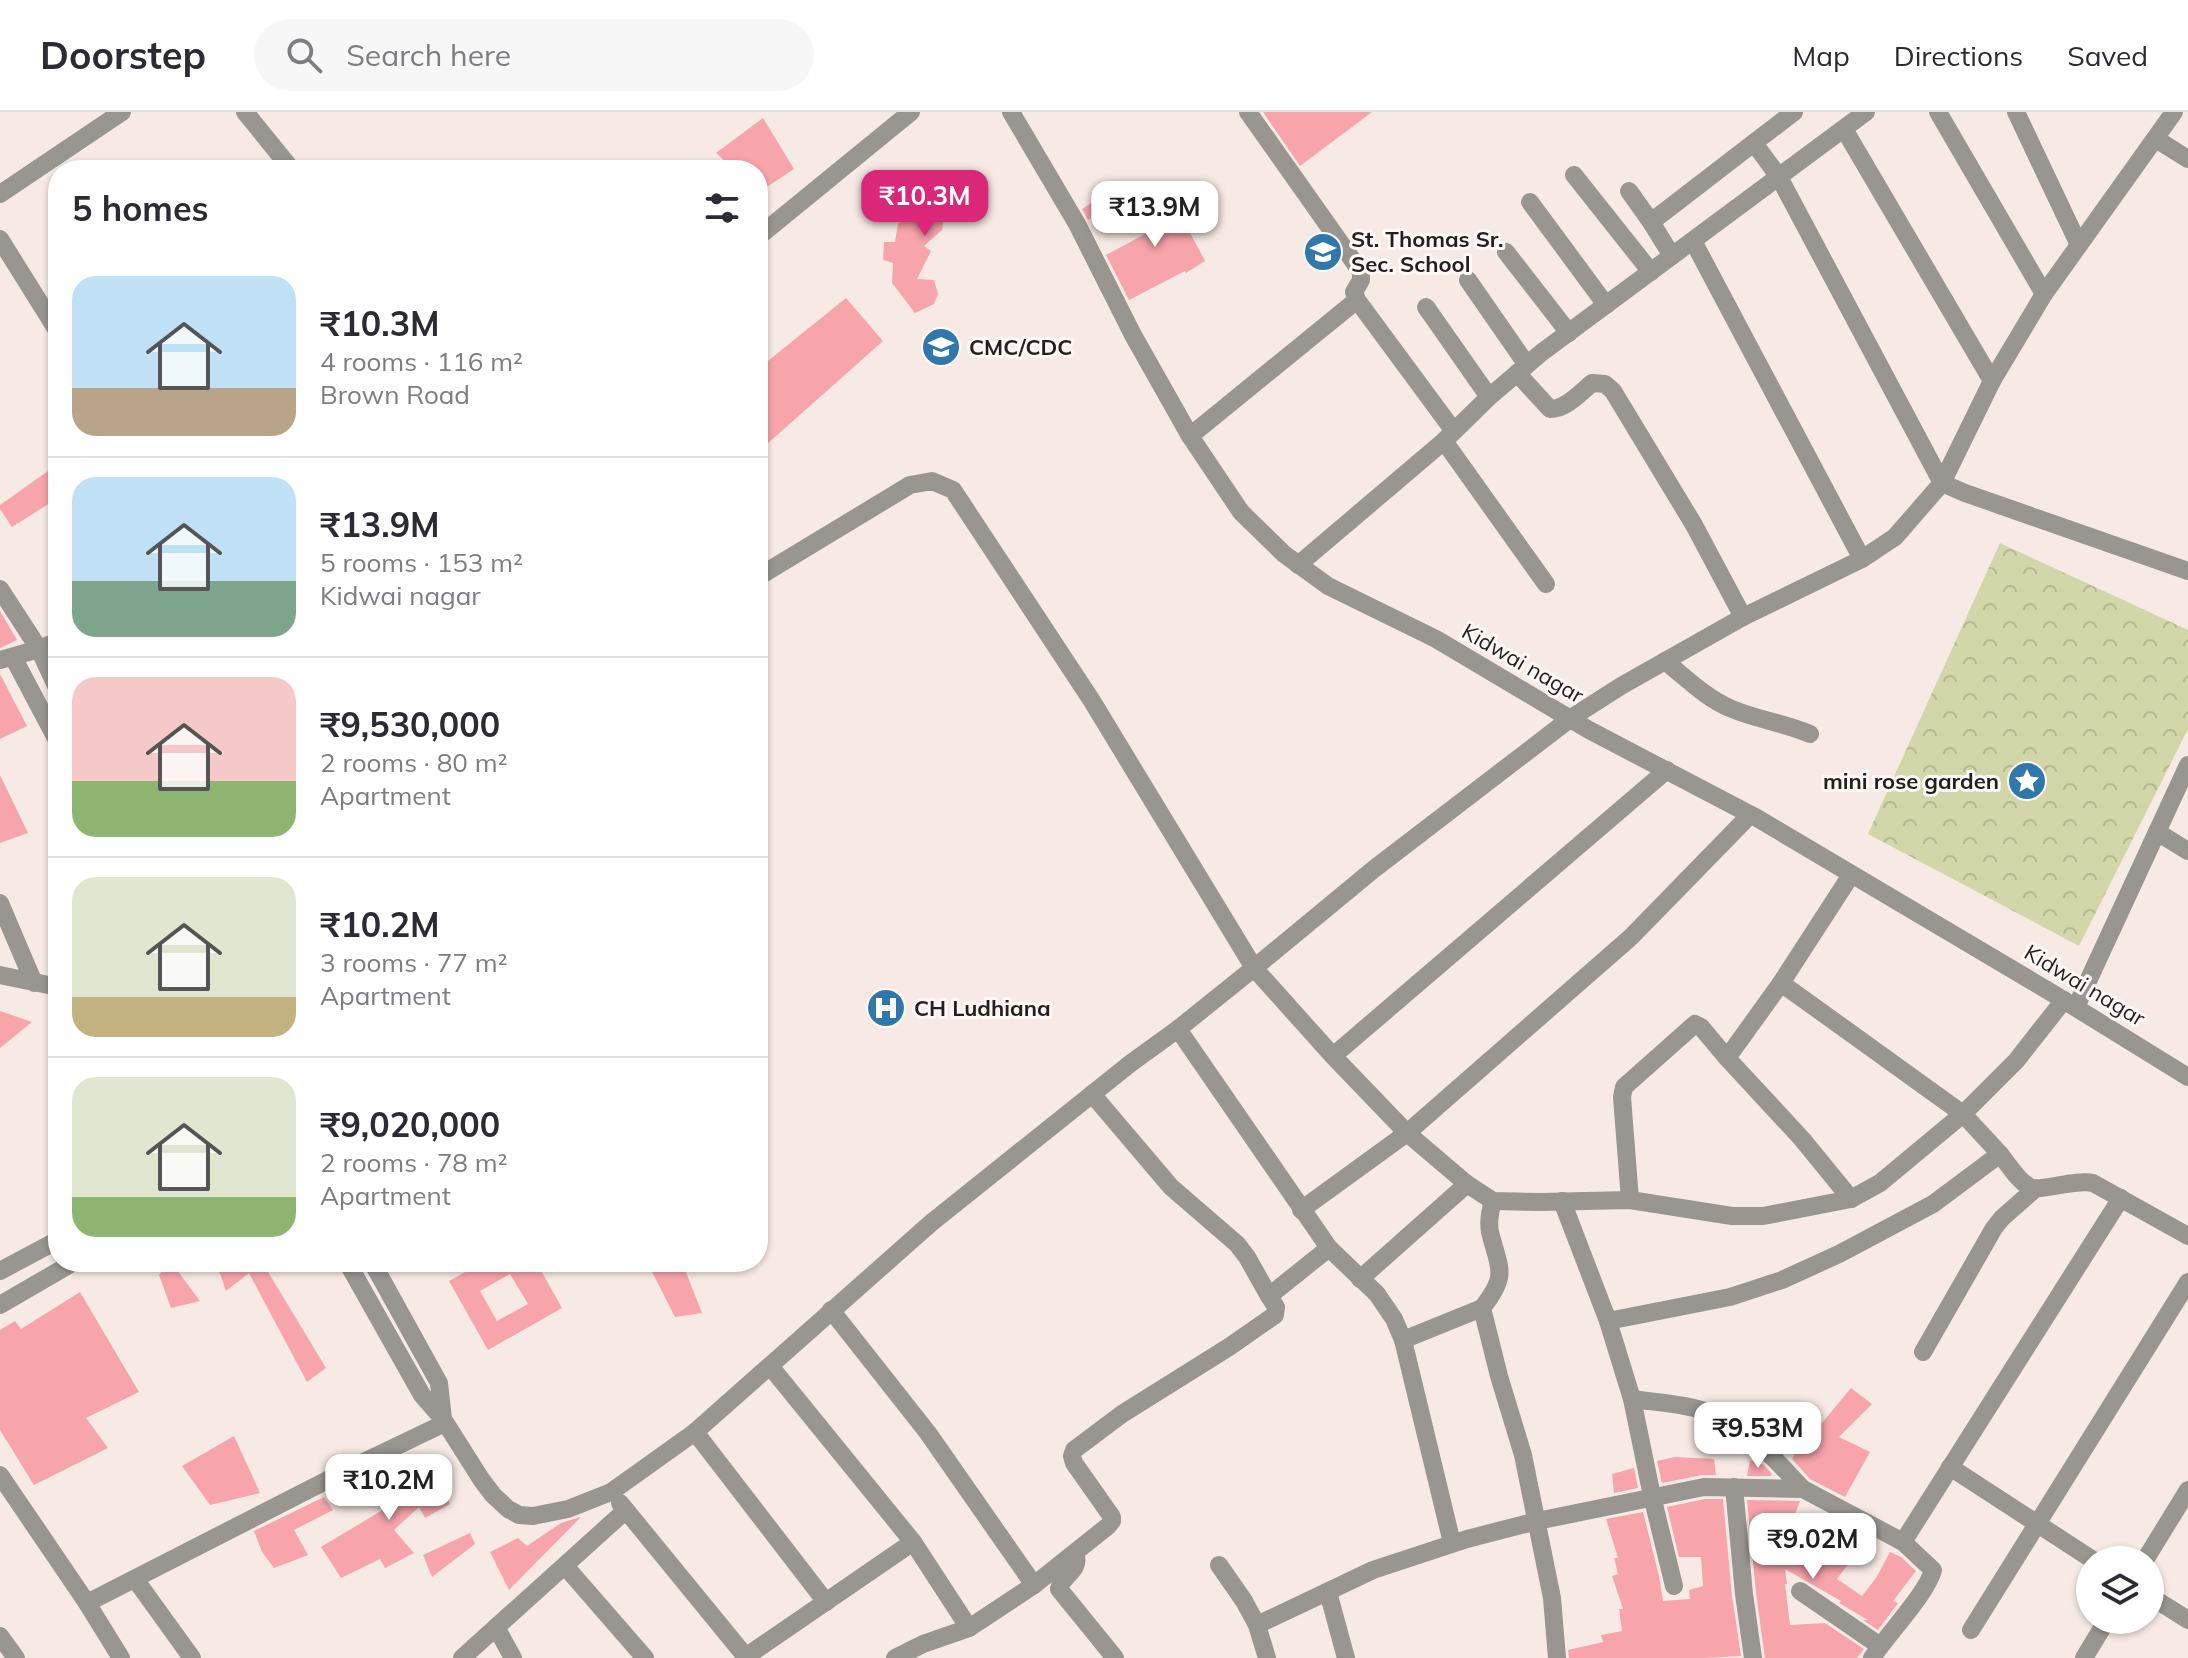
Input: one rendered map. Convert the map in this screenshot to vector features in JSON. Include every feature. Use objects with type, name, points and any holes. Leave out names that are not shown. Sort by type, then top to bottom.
[{"type":"street","points":[[51,160],[122,112]]},
{"type":"street","points":[[245,112],[284,160]]},
{"type":"street","points":[[768,229],[911,112]]},
{"type":"street","name":"Kidwai nagar","points":[[1011,112],[1077,224],[1133,335],[1190,436],[1249,522],[1298,565],[1328,586],[1436,639],[1571,718],[1750,815],[2188,1077]]},
{"type":"street","points":[[1248,112],[1361,272],[1361,280],[1354,292],[1357,300],[1546,584]]},
{"type":"street","points":[[1651,222],[1794,112]]},
{"type":"street","points":[[1298,565],[1522,369],[1866,112]]},
{"type":"street","points":[[1938,112],[2044,294]]},
{"type":"street","points":[[2016,112],[2079,245]]},
{"type":"street","points":[[353,1272],[422,1395],[444,1421],[493,1495],[508,1509],[519,1515],[533,1516],[568,1509],[611,1492],[695,1432],[931,1223],[1178,1029],[1374,869],[1571,718],[1743,617],[1819,582],[1895,537],[1942,483],[1992,381],[2044,294],[2156,139],[2170,114]]},
{"type":"street","points":[[1844,129],[1992,381]]},
{"type":"street","points":[[2156,139],[2188,159]]},
{"type":"street","points":[[1754,143],[1779,177],[1942,483],[2188,571]]},
{"type":"street","points":[[0,194],[48,162]]},
{"type":"street","points":[[1574,175],[1651,272]]},
{"type":"street","points":[[1629,191],[1672,256]]},
{"type":"street","points":[[1530,202],[1606,305]]},
{"type":"street","points":[[0,239],[48,316]]},
{"type":"street","points":[[1693,241],[1862,559]]},
{"type":"street","points":[[1506,252],[1569,333]]},
{"type":"street","points":[[1468,280],[1544,405],[1555,410],[1564,406],[1592,383],[1605,384],[1613,391],[1694,525],[1743,617]]},
{"type":"street","points":[[1190,436],[1357,300]]},
{"type":"street","points":[[1426,307],[1489,397]]},
{"type":"street","points":[[768,571],[910,485],[932,481],[953,490],[1092,701],[1254,968],[1407,1133],[1467,1184],[1493,1201],[1630,1200],[1732,1216],[1763,1216],[1851,1199],[1880,1183],[1963,1114],[2070,1004],[2188,765]]},
{"type":"street","points":[[0,589],[48,668]]},
{"type":"street","points":[[48,645],[7,658],[48,726]]},
{"type":"street","points":[[1665,661],[1700,690],[1729,708],[1810,734]]},
{"type":"street","points":[[1333,1056],[1667,770]]},
{"type":"street","points":[[1301,1210],[1407,1133],[1631,937],[1750,815]]},
{"type":"street","points":[[2157,832],[2188,851]]},
{"type":"street","points":[[1727,1058],[1781,983],[1851,875]]},
{"type":"street","points":[[0,903],[34,983]]},
{"type":"street","points":[[0,975],[48,985]]},
{"type":"street","points":[[1781,983],[1963,1114],[2026,1184],[2035,1189]]},
{"type":"street","points":[[1630,1200],[1622,1097],[1624,1087],[1695,1024],[1802,1139],[1851,1199]]},
{"type":"street","points":[[1178,1029],[1329,1248],[1377,1294],[1394,1319],[1403,1340],[1452,1543]]},
{"type":"street","points":[[895,1658],[923,1644],[969,1628],[1034,1585],[1108,1526],[1113,1520],[1074,1463],[1074,1450],[1122,1414],[1275,1315],[1276,1307],[1237,1244],[1171,1187],[1092,1094]]},
{"type":"street","points":[[1608,1321],[1730,1297],[1782,1280],[1839,1254],[1933,1204],[2000,1154]]},
{"type":"street","points":[[1923,1352],[1994,1228],[2035,1189],[2072,1182],[2093,1183],[2188,1236]]},
{"type":"street","points":[[1360,1279],[1467,1184]]},
{"type":"street","points":[[1903,1542],[2121,1198]]},
{"type":"street","points":[[1403,1340],[1482,1308],[1495,1291],[1500,1265],[1489,1222],[1493,1201]]},
{"type":"street","points":[[1562,1201],[1608,1321],[1632,1399],[1674,1586]]},
{"type":"street","points":[[0,1271],[48,1245]]},
{"type":"street","points":[[1269,1296],[1329,1248]]},
{"type":"street","points":[[27,1256],[41,1281]]},
{"type":"street","points":[[0,1305],[57,1272]]},
{"type":"street","points":[[378,1272],[439,1383],[444,1421]]},
{"type":"street","points":[[1971,1630],[2188,1282]]},
{"type":"street","points":[[1482,1308],[1523,1455],[1552,1598],[1557,1658]]},
{"type":"street","points":[[831,1310],[928,1433],[1034,1585]]},
{"type":"street","points":[[770,1366],[913,1542],[969,1628]]},
{"type":"street","points":[[1632,1399],[1691,1407],[1719,1416],[1752,1438],[1803,1489],[1903,1542],[1932,1569],[1933,1575],[1876,1652],[1800,1591]]},
{"type":"street","points":[[87,1603],[444,1421]]},
{"type":"street","points":[[695,1432],[826,1602]]},
{"type":"street","points":[[1950,1467],[2076,1549]]},
{"type":"street","points":[[2,1482],[87,1603],[121,1658]]},
{"type":"street","points":[[1257,1625],[1373,1570],[1452,1543],[1537,1521],[1704,1487],[1803,1489]]},
{"type":"street","points":[[1734,1487],[1753,1658]]},
{"type":"street","points":[[2154,1546],[2188,1490]]},
{"type":"street","points":[[611,1492],[745,1658],[913,1542]]},
{"type":"street","points":[[462,1658],[625,1511]]},
{"type":"street","points":[[1075,1553],[1074,1570],[1059,1589],[1115,1658]]},
{"type":"street","points":[[1219,1565],[1257,1625],[1267,1658]]},
{"type":"street","points":[[565,1566],[645,1658]]},
{"type":"street","points":[[135,1579],[192,1658]]},
{"type":"street","points":[[1328,1592],[1346,1658]]},
{"type":"street","points":[[2164,1605],[2188,1620]]},
{"type":"street","points":[[496,1627],[513,1658]]},
{"type":"street","points":[[2084,1658],[2099,1634]]},
{"type":"street","points":[[0,1636],[16,1658]]},
{"type":"green space","name":"mini rose garden","points":[[2000,543],[2188,630],[2188,729],[2079,946],[1868,834]]},
{"type":"building","points":[[1263,112],[1372,112],[1300,166]]},
{"type":"building","points":[[763,118],[794,169],[768,186],[768,160],[723,160],[716,153]]},
{"type":"building","points":[[951,173],[961,187],[973,178],[977,211],[967,218],[957,216],[944,219],[942,230],[924,246],[931,251],[917,279],[934,280],[938,294],[934,304],[915,313],[892,283],[893,263],[883,260],[884,242],[895,242],[898,223],[912,219],[903,205],[921,195],[923,197]]},
{"type":"building","points":[[1113,189],[1121,201],[1088,220],[1082,209]]},
{"type":"building","points":[[1155,189],[1171,216],[1178,210],[1205,261],[1129,300],[1106,255],[1149,232],[1129,206]]},
{"type":"building","points":[[846,298],[883,341],[768,443],[768,361]]},
{"type":"building","points":[[48,471],[48,504],[12,527],[0,505]]},
{"type":"building","points":[[0,611],[17,640],[0,648]]},
{"type":"building","points":[[0,674],[27,726],[0,739]]},
{"type":"building","points":[[0,775],[28,833],[0,843]]},
{"type":"building","points":[[0,1011],[32,1022],[0,1048]]},
{"type":"building","points":[[162,1272],[178,1272],[200,1301],[171,1308],[159,1275]]},
{"type":"building","points":[[219,1272],[268,1272],[326,1368],[307,1382],[249,1273],[226,1291]]},
{"type":"building","points":[[465,1272],[542,1272],[562,1308],[488,1350],[449,1281]],"holes":[[[510,1274],[528,1304],[497,1321],[480,1291]]]},
{"type":"building","points":[[652,1272],[686,1272],[702,1313],[675,1317]]},
{"type":"building","points":[[80,1292],[139,1392],[86,1418],[108,1448],[34,1485],[0,1430],[0,1330],[15,1321],[21,1329]]},
{"type":"building","points":[[1851,1388],[1872,1404],[1839,1437],[1870,1452],[1845,1497],[1810,1479],[1792,1459],[1810,1426],[1817,1429]]},
{"type":"building","points":[[234,1436],[260,1493],[210,1505],[182,1466]]},
{"type":"building","points":[[431,1455],[450,1504],[425,1518],[419,1507],[394,1530],[414,1553],[385,1568],[380,1559],[341,1578],[321,1547],[406,1496],[393,1473]]},
{"type":"building","points":[[1675,1457],[1714,1459],[1716,1475],[1662,1483],[1657,1461]]},
{"type":"building","points":[[1750,1460],[1764,1465],[1771,1476],[1747,1476]]},
{"type":"building","points":[[1634,1468],[1638,1488],[1614,1493],[1612,1474]]},
{"type":"building","points":[[324,1497],[333,1510],[294,1530],[308,1555],[274,1568],[262,1552],[254,1531]]},
{"type":"building","points":[[1705,1499],[1723,1499],[1741,1656],[1569,1658],[1568,1650],[1603,1642],[1601,1635],[1622,1631],[1619,1609],[1623,1609],[1612,1576],[1618,1574],[1614,1558],[1618,1558],[1606,1519],[1643,1512],[1663,1601],[1690,1599],[1689,1590],[1703,1586],[1701,1557],[1679,1557],[1667,1507]]},
{"type":"building","points":[[1747,1500],[1800,1501],[1793,1519],[1838,1539],[1846,1526],[1868,1537],[1837,1579],[1862,1596],[1890,1552],[1901,1557],[1916,1571],[1893,1601],[1898,1603],[1878,1630],[1863,1620],[1868,1620],[1839,1603],[1841,1601],[1785,1569],[1790,1625],[1825,1623],[1864,1649],[1857,1658],[1765,1658]]},
{"type":"building","points":[[580,1517],[509,1590],[490,1552],[518,1538],[527,1546],[561,1523]]},
{"type":"building","points":[[470,1533],[475,1544],[432,1577],[423,1555]]},
{"type":"place","name":"St. Thomas Sr. Sec. School","points":[[1323,252]]},
{"type":"place","name":"CMC/CDC","points":[[941,347]]},
{"type":"place","name":"mini rose garden","points":[[2027,781]]},
{"type":"place","name":"CH Ludhiana","points":[[886,1008]]}]
